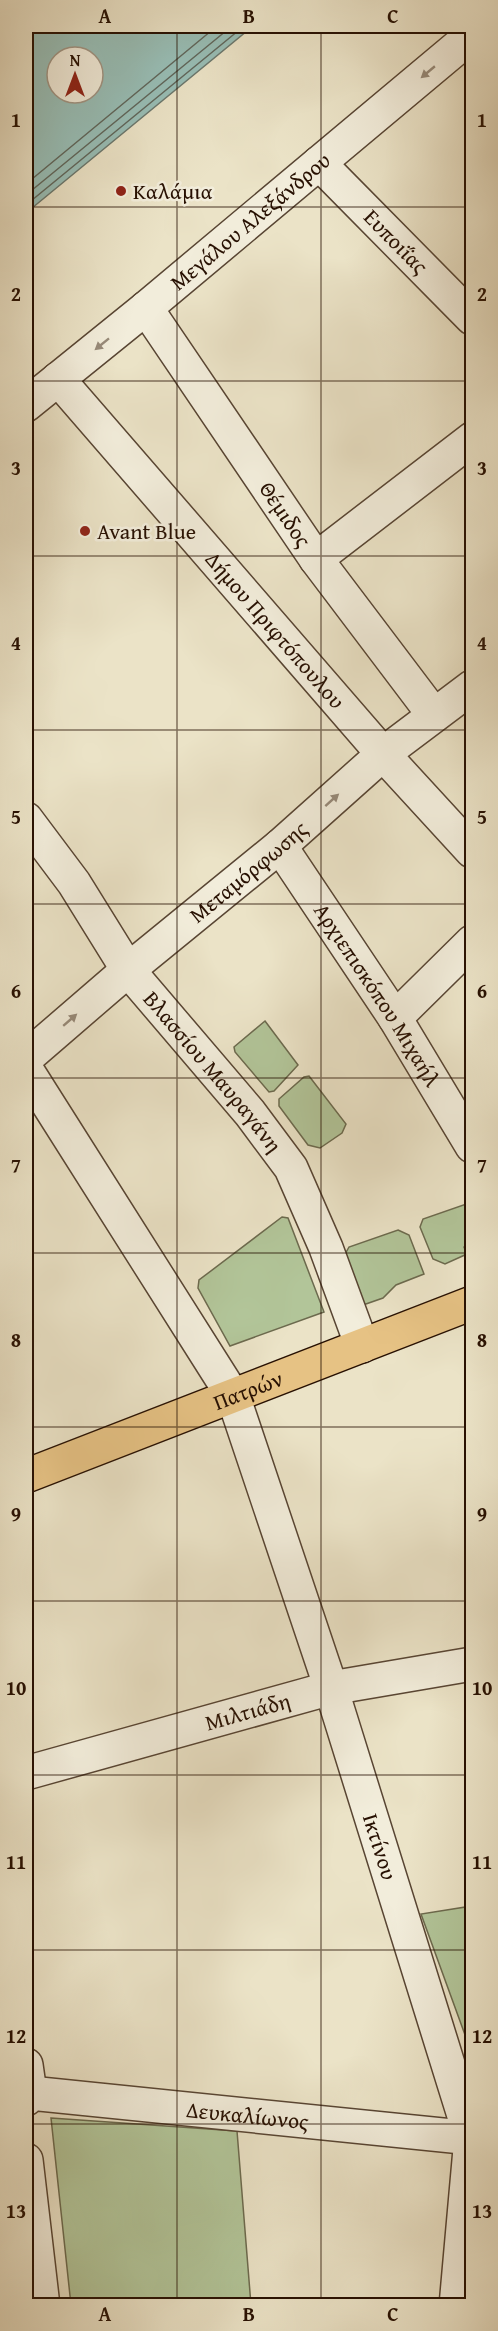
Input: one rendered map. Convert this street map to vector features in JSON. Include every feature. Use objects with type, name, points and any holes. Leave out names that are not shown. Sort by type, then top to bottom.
[{"type":"main road","name":"Πατρών","points":[[26,1476],[472,1303]]},
{"type":"street","name":"Μεγάλου Αλεξάνδρου","points":[[26,405],[146,308],[472,35]]},
{"type":"street","name":"Ευποιΐας","points":[[319,163],[472,318]]},
{"type":"street","name":"Θέμιδος","points":[[146,308],[316,559],[434,715]]},
{"type":"street","name":"Δήμου Πριφτόπουλου","points":[[58,379],[384,754],[472,851]]},
{"type":"street","points":[[316,559],[472,439]]},
{"type":"street","name":"Μεταμόρφωσης","points":[[26,1058],[128,970],[280,846],[384,754],[472,687]]},
{"type":"street","name":"Βλασσίου Μαυραγάνη","points":[[26,819],[74,883],[128,970],[246,1107],[291,1168],[326,1248],[362,1346]]},
{"type":"street","name":"Αρχιεπισκόπου Μιχαήλ","points":[[280,846],[395,1018],[472,1146]]},
{"type":"street","points":[[395,1018],[472,942]]},
{"type":"street","name":"Ικτίνου","points":[[26,1069],[232,1396],[331,1688],[472,2138],[456,2306]]},
{"type":"street","name":"Μιλτιάδη","points":[[26,1773],[331,1688],[472,1664]]},
{"type":"street","name":"Δευκαλίωνος","points":[[27,2085],[472,2138]]},
{"type":"street","points":[[26,2160],[43,2306]]},
{"type":"green space","points":[[265,1021],[298,1065],[274,1091],[269,1092],[235,1052],[234,1047]]},
{"type":"green space","points":[[309,1076],[346,1124],[342,1133],[320,1148],[308,1145],[279,1106],[279,1099],[304,1077]]},
{"type":"green space","points":[[472,1202],[472,1243],[464,1247],[467,1254],[445,1264],[433,1259],[420,1227],[423,1219]]},
{"type":"green space","points":[[282,1217],[288,1218],[324,1312],[230,1346],[198,1288],[199,1280]]},
{"type":"green space","points":[[398,1230],[409,1235],[424,1274],[396,1285],[383,1298],[363,1305],[344,1256],[349,1247]]},
{"type":"green space","points":[[472,1906],[472,2054],[421,1914]]},
{"type":"green space","points":[[51,2118],[237,2131],[251,2305],[71,2305]]},
{"type":"water","points":[[26,26],[253,26],[26,213]]},
{"type":"place","name":"Καλάμια","points":[[121,191]]},
{"type":"place","name":"Avant Blue","points":[[85,531]]}]
